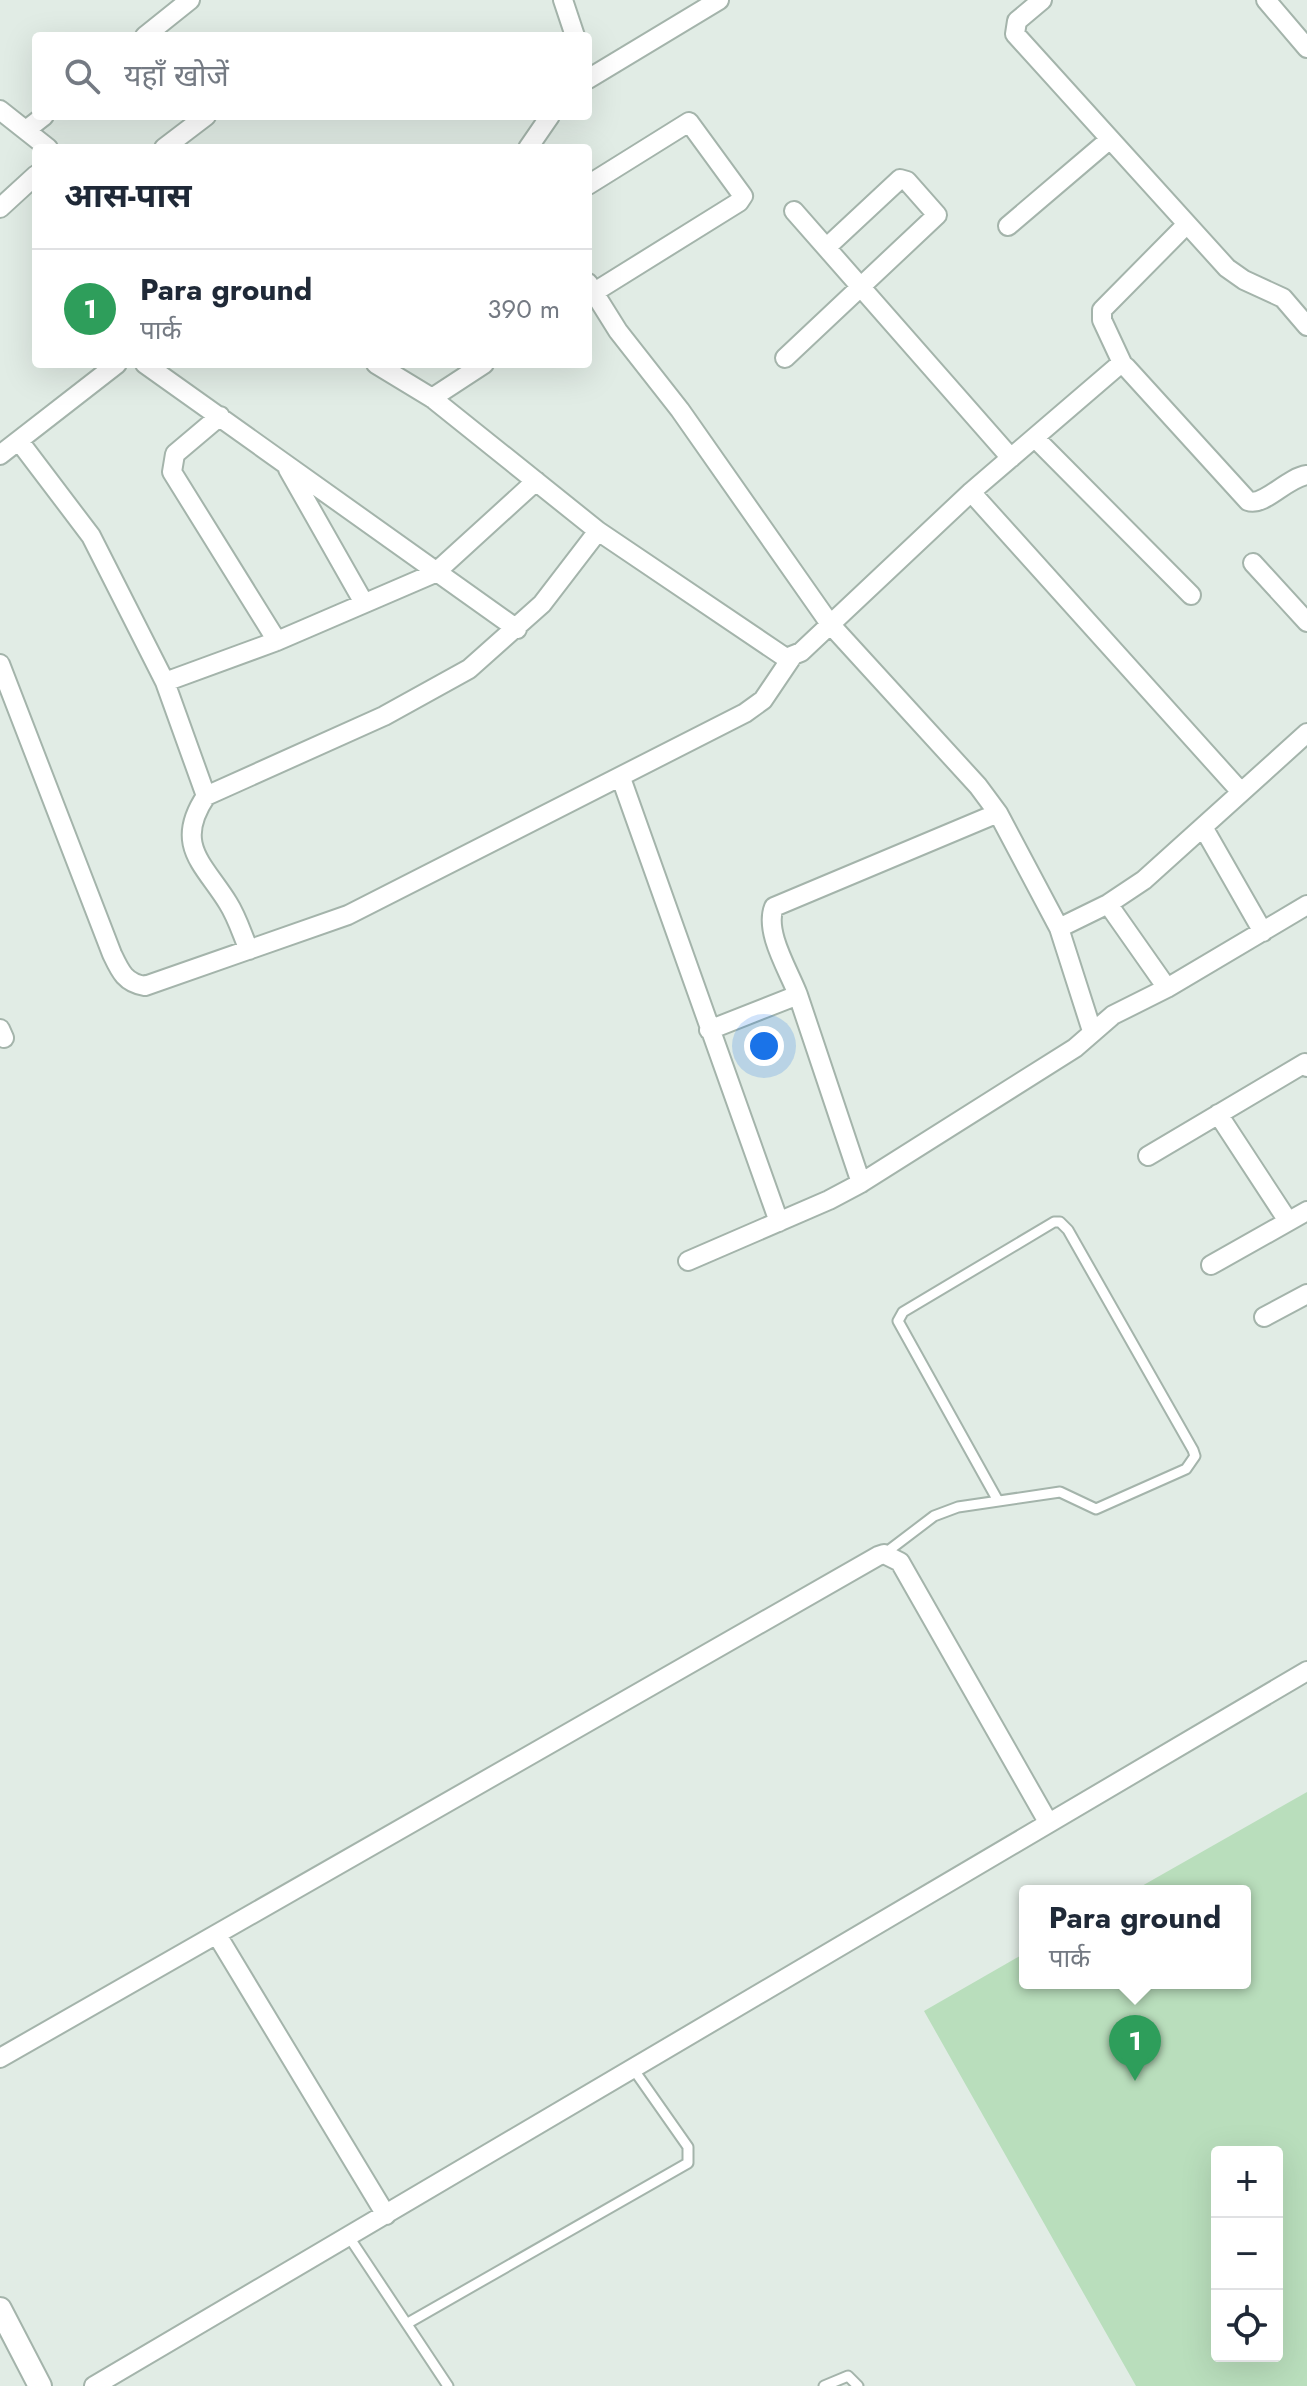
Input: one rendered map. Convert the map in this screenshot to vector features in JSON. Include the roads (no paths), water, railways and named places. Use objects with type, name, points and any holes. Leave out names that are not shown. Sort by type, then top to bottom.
[{"type":"street","points":[[150,32],[190,0]]},
{"type":"street","points":[[563,0],[574,32]]},
{"type":"street","points":[[592,77],[719,0]]},
{"type":"street","points":[[1042,0],[1017,21],[1015,34],[1227,268],[1244,280],[1283,298],[1307,326]]},
{"type":"street","points":[[1266,0],[1307,48]]},
{"type":"street","points":[[0,110],[43,144]]},
{"type":"street","points":[[26,130],[39,120]]},
{"type":"street","points":[[169,144],[201,120]]},
{"type":"street","points":[[531,144],[547,120]]},
{"type":"street","points":[[592,182],[687,122],[693,125],[743,196],[739,202],[592,290]]},
{"type":"street","points":[[1008,226],[1109,140]]},
{"type":"street","points":[[0,208],[32,179]]},
{"type":"street","points":[[785,358],[933,221],[935,211],[907,181],[900,179],[827,247]]},
{"type":"street","points":[[794,211],[1011,458]]},
{"type":"street","points":[[1186,225],[1102,310],[1102,320],[1123,365],[1248,501],[1263,500],[1287,481],[1306,474]]},
{"type":"street","points":[[592,294],[830,624],[978,786],[998,813],[1059,928],[1092,1031]]},
{"type":"street","points":[[0,664],[122,974],[133,984],[145,986],[348,915],[621,778],[754,707],[763,700],[792,657],[971,492],[1116,367],[1123,365]]},
{"type":"street","points":[[0,455],[112,368]]},
{"type":"street","points":[[151,368],[517,629]]},
{"type":"street","points":[[383,368],[432,398],[598,531],[782,655],[792,657]]},
{"type":"street","points":[[432,398],[478,368]]},
{"type":"street","points":[[220,416],[175,454],[172,472],[277,641]]},
{"type":"street","points":[[1035,438],[1191,595]]},
{"type":"street","points":[[19,441],[91,536],[165,682],[206,796]]},
{"type":"street","points":[[284,463],[364,603]]},
{"type":"street","points":[[165,682],[277,641],[435,573],[536,481]]},
{"type":"street","points":[[971,492],[1241,792]]},
{"type":"street","points":[[249,950],[228,903],[200,868],[195,853],[194,815],[206,796],[384,716],[469,669],[542,604],[598,531]]},
{"type":"street","points":[[1253,563],[1307,622]]},
{"type":"street","points":[[1059,928],[1108,904],[1144,880],[1241,792],[1305,741]]},
{"type":"street","points":[[621,778],[779,1222]]},
{"type":"street","points":[[861,1183],[798,995],[772,931],[774,907],[998,813]]},
{"type":"street","points":[[1203,827],[1263,932]]},
{"type":"street","points":[[1108,904],[1167,988]]},
{"type":"street","points":[[688,1261],[861,1183],[1075,1048],[1113,1015],[1167,988],[1307,905]]},
{"type":"street","points":[[709,1030],[798,995]]},
{"type":"street","points":[[1148,1156],[1306,1063]]},
{"type":"street","points":[[1218,1114],[1288,1221]]},
{"type":"street","points":[[1211,1265],[1307,1211]]},
{"type":"street","points":[[1264,1317],[1307,1294]]},
{"type":"street","points":[[0,2058],[884,1554],[900,1562],[919,1592],[1048,1822]]},
{"type":"street","points":[[94,2386],[1307,1671]]},
{"type":"street","points":[[217,1935],[386,2215]]},
{"type":"street","points":[[0,2309],[40,2386]]},
{"type":"lane","points":[[884,1554],[934,1516],[997,1499],[1060,1492],[1096,1509],[1186,1469],[1195,1456],[1068,1230],[1060,1222],[1054,1222],[903,1312],[898,1321],[997,1499]]},
{"type":"lane","points":[[408,2323],[688,2163],[688,2147],[634,2070]]},
{"type":"lane","points":[[349,2237],[448,2386]]},
{"type":"lane","points":[[824,2386],[848,2376],[858,2386]]},
{"type":"place","name":"Para ground","points":[[1135,2081]]}]
